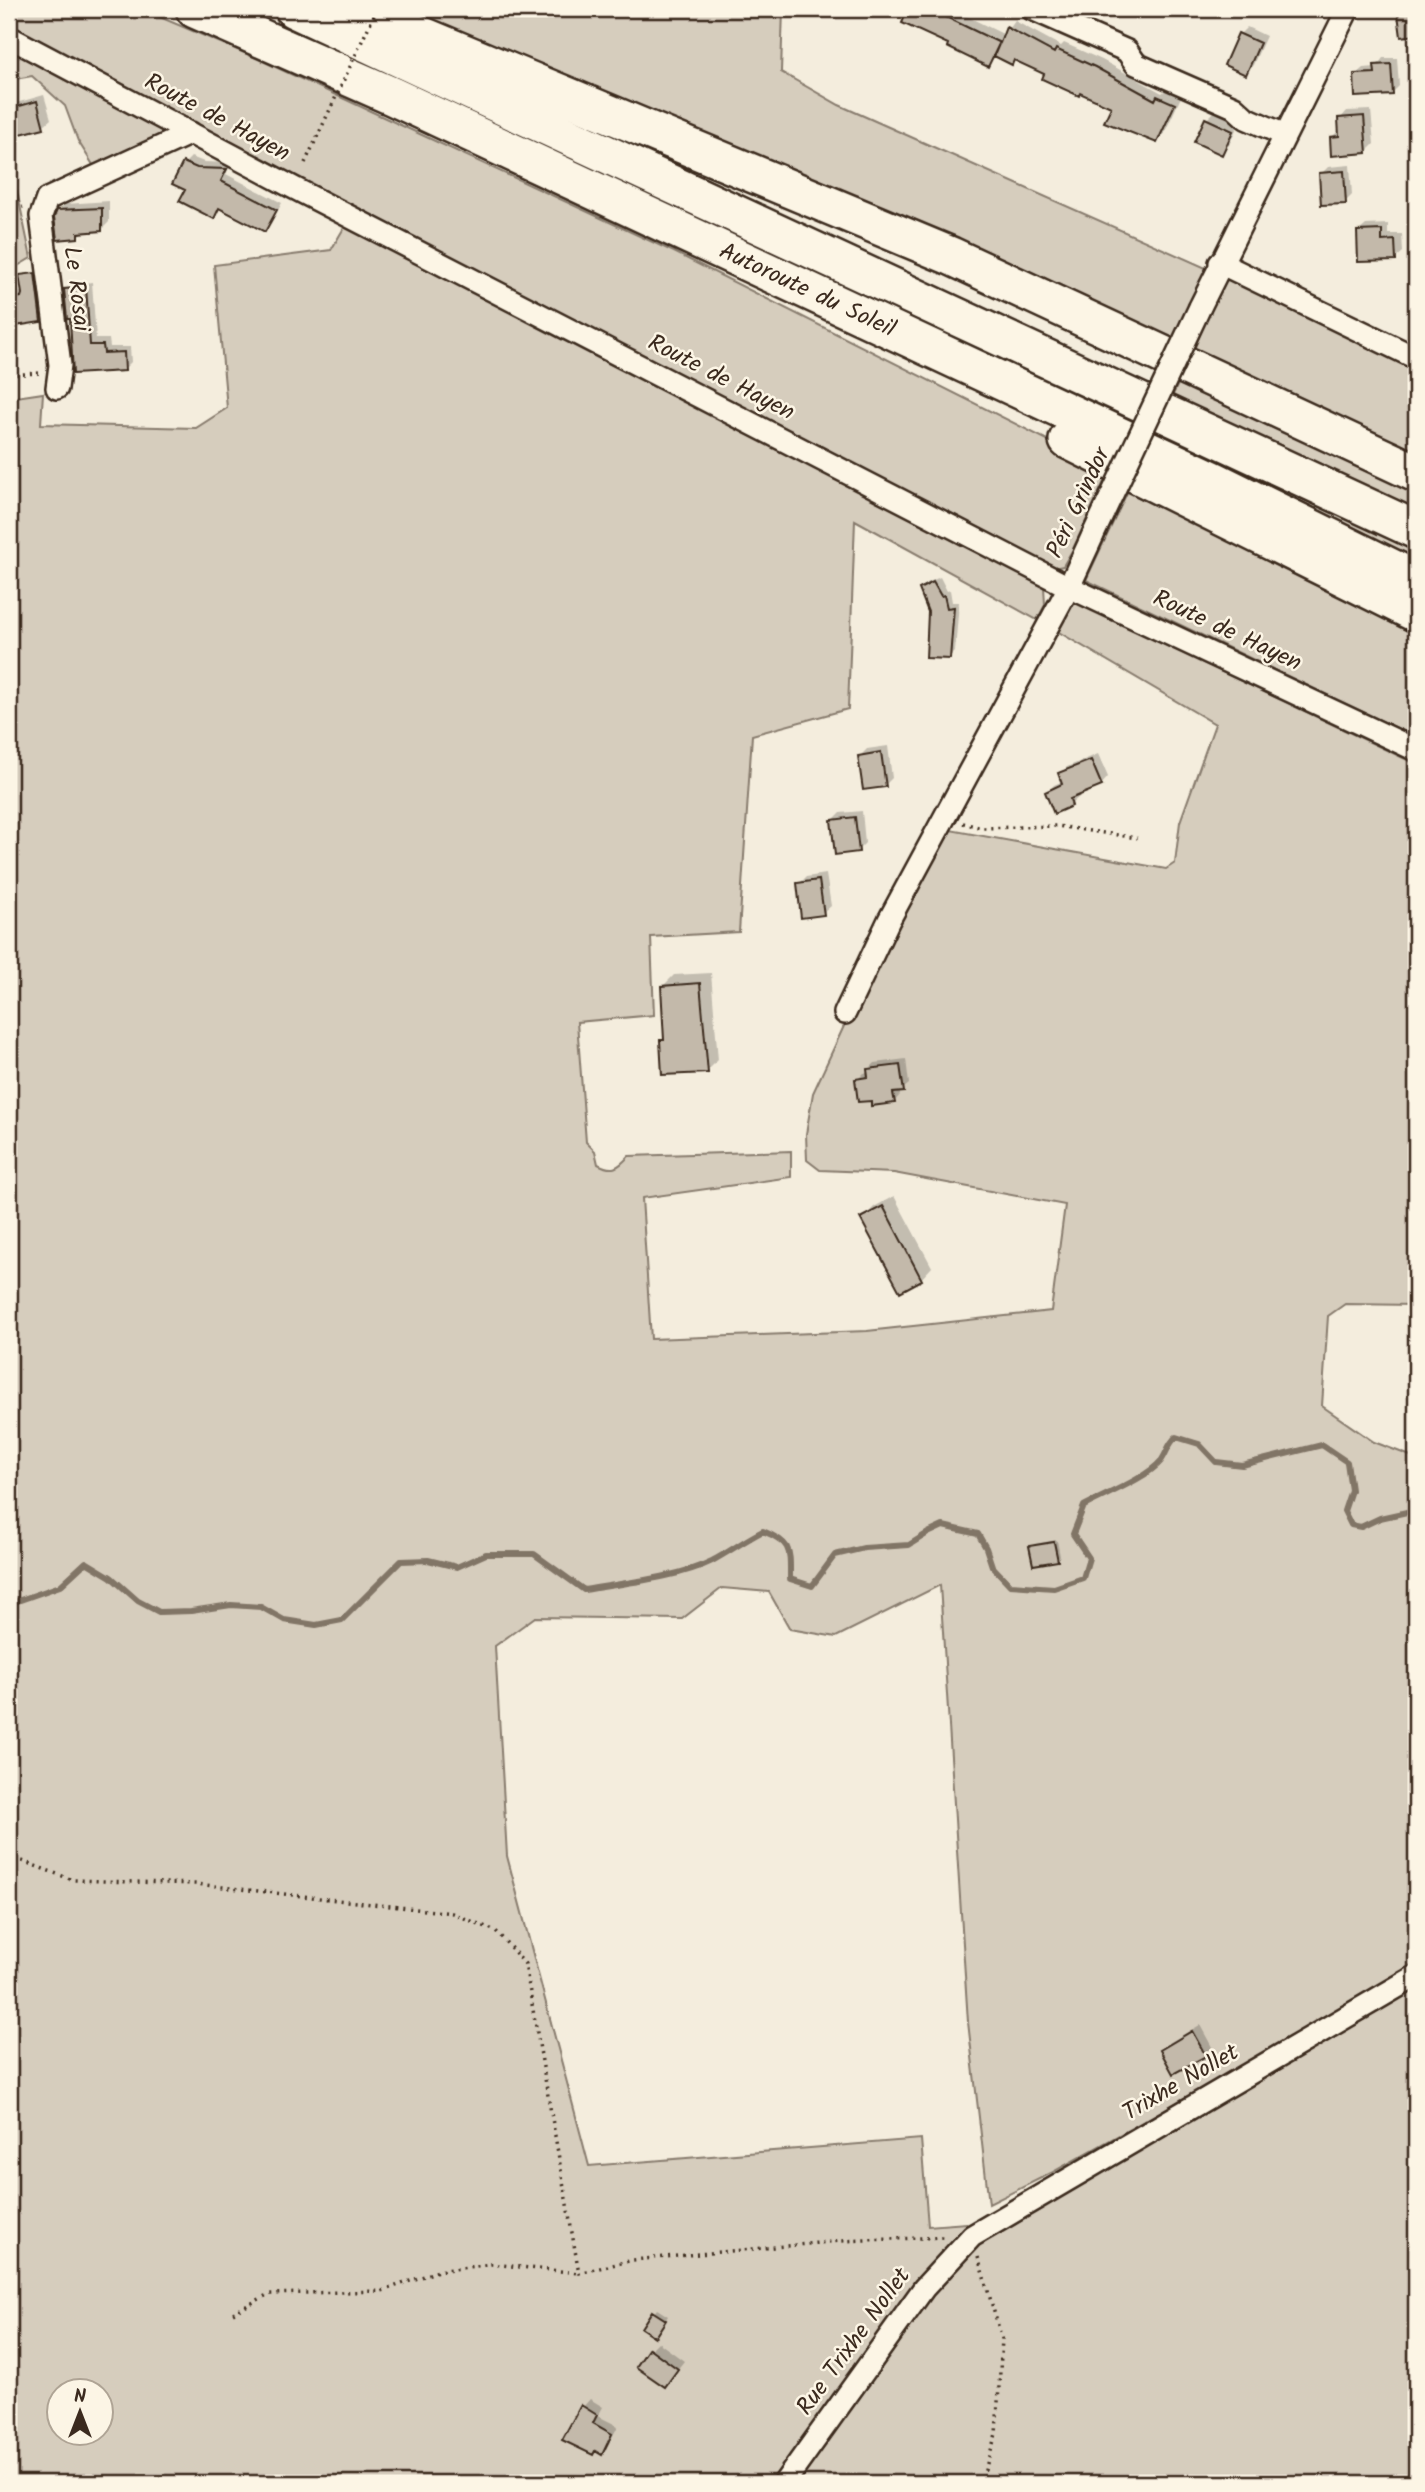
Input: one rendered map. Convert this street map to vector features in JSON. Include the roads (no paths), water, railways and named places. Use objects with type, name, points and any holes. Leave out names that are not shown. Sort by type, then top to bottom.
[{"type":"highway","name":"Autoroute du Soleil","points":[[195,9],[392,96],[809,291],[1215,481],[1416,580]]},
{"type":"highway","name":"Autoroute du Soleil","points":[[294,9],[1416,530]]},
{"type":"highway","points":[[358,9],[951,256],[1416,474]]},
{"type":"highway","points":[[809,291],[842,328],[1416,612]]},
{"type":"street","points":[[1032,9],[1127,51],[1136,64],[1234,107],[1246,118],[1285,135]]},
{"type":"street","name":"Péri Grindor","points":[[845,1013],[889,920],[1069,587],[1220,263],[1348,9]]},
{"type":"street","name":"Route de Hayen","points":[[9,37],[1069,587],[1416,750]]},
{"type":"street","name":"Le Rosai","points":[[58,380],[41,216],[47,198],[191,133]]},
{"type":"street","points":[[1220,263],[1416,358]]},
{"type":"street","name":"Trixhe Nollet","points":[[972,2236],[1416,1976]]},
{"type":"street","name":"Rue Trixhe Nollet","points":[[784,2483],[924,2288],[972,2236]]},
{"type":"waterway","points":[[9,1604],[60,1586],[86,1562],[111,1577],[138,1601],[159,1612],[191,1611],[231,1605],[261,1607],[284,1620],[316,1625],[342,1620],[401,1561],[428,1560],[457,1567],[486,1554],[534,1554],[584,1590],[683,1572],[718,1557],[763,1531],[779,1539],[787,1548],[790,1579],[812,1586],[835,1555],[864,1548],[909,1545],[943,1526],[978,1534],[992,1566],[1010,1585],[1054,1588],[1083,1578],[1089,1558],[1073,1534],[1084,1506],[1136,1480],[1154,1467],[1176,1437],[1199,1444],[1216,1462],[1242,1465],[1322,1445],[1347,1462],[1351,1490],[1344,1511],[1351,1525],[1361,1527],[1380,1518],[1416,1510]]}]
